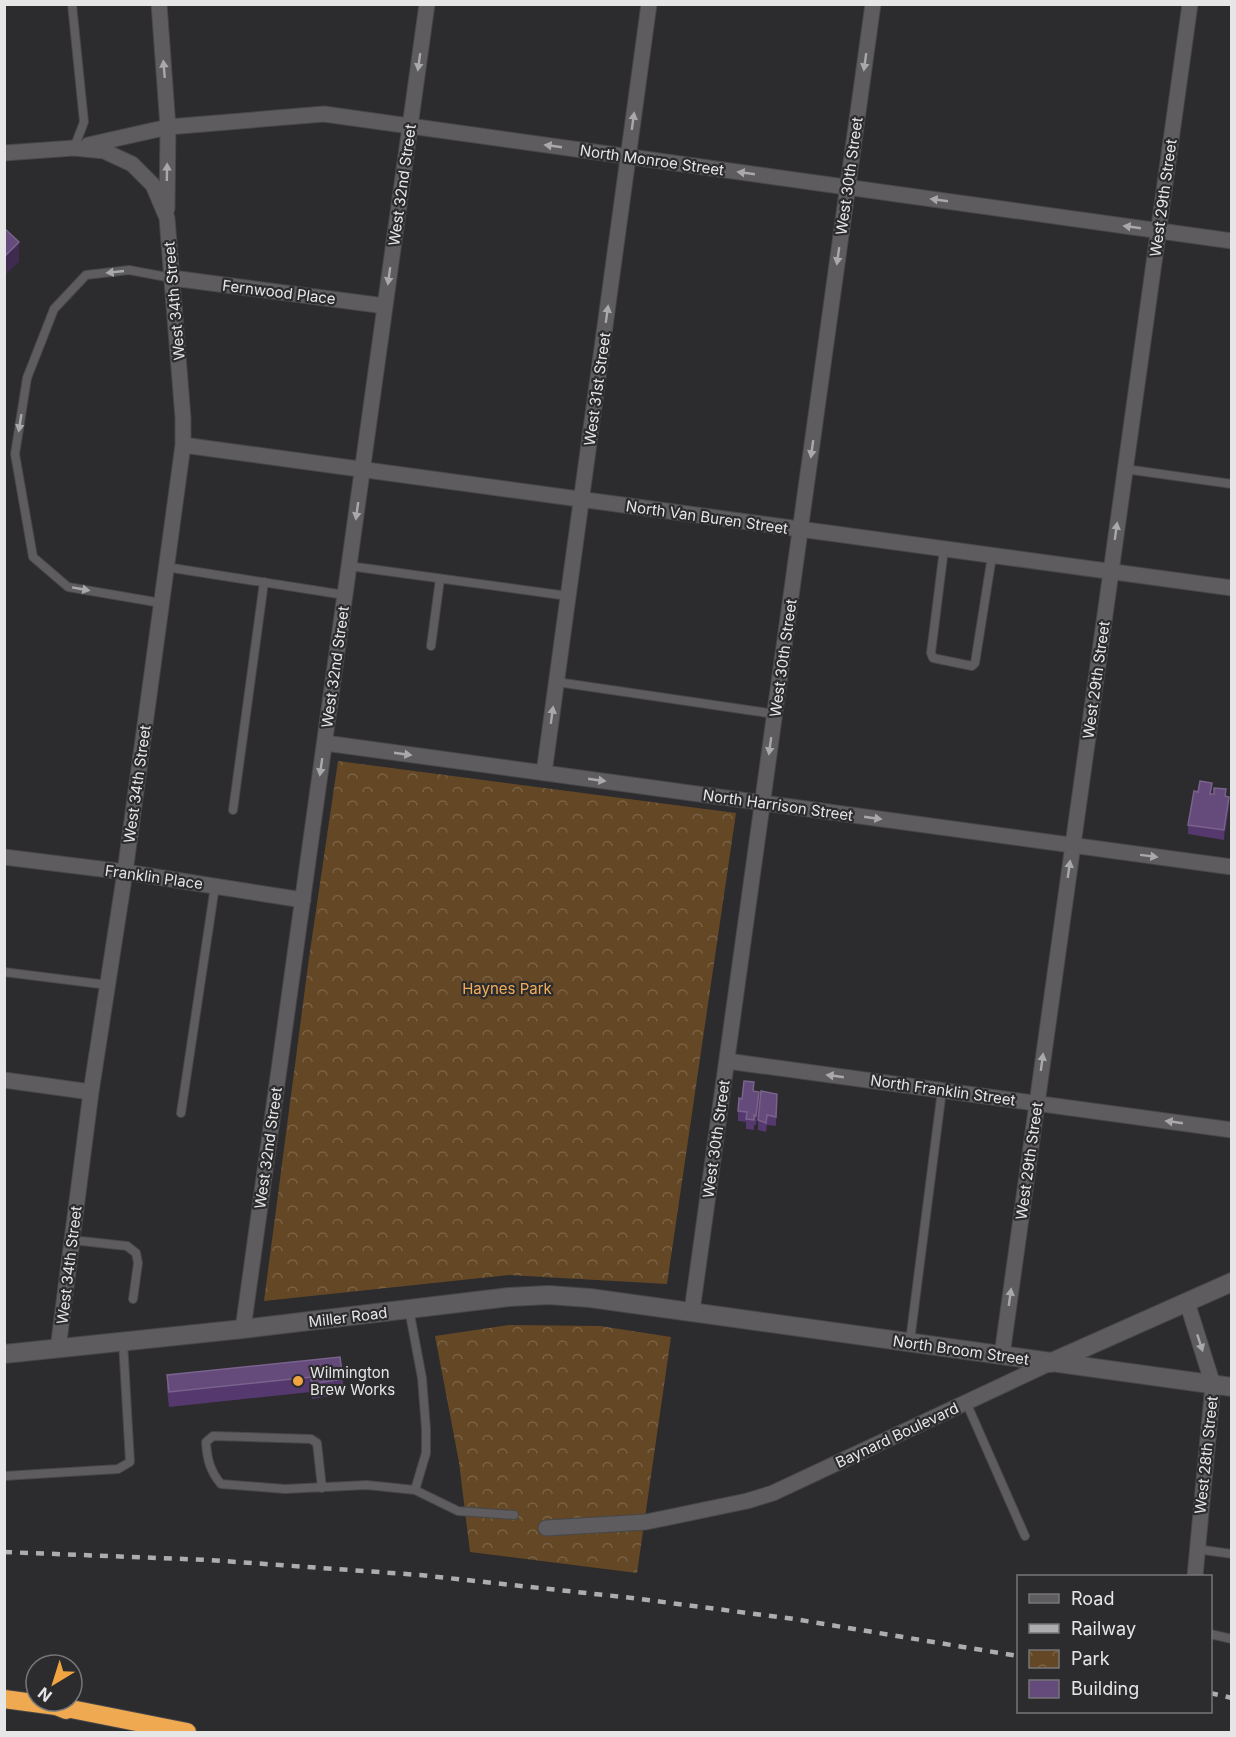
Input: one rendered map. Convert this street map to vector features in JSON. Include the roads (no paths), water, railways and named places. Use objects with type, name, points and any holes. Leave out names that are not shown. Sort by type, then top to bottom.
[{"type":"highway","points":[[4,1699],[24,1702]]},
{"type":"highway","points":[[84,1712],[187,1732]]},
{"type":"highway","points":[[77,1713],[133,1732]]},
{"type":"street","name":"West 34th Street","points":[[58,1348],[183,445],[183,418],[167,218],[168,128],[159,4]]},
{"type":"street","name":"West 32nd Street","points":[[243,1329],[427,4]]},
{"type":"street","name":"West 31st Street","points":[[544,773],[649,4]]},
{"type":"street","name":"West 30th Street","points":[[692,1311],[873,4]]},
{"type":"street","name":"West 29th Street","points":[[1002,1355],[1190,4]]},
{"type":"street","name":"North Monroe Street","points":[[4,153],[74,148],[168,128],[324,114],[1232,241]]},
{"type":"street","name":"North Monroe Street","points":[[74,148],[114,154],[132,164],[145,175]]},
{"type":"street","name":"West 34th Street","points":[[145,175],[159,197],[167,218]]},
{"type":"street","name":"Fernwood Place","points":[[172,278],[385,306]]},
{"type":"street","name":"North Van Buren Street","points":[[183,445],[1232,588]]},
{"type":"street","name":"North Harrison Street","points":[[325,743],[1232,867]]},
{"type":"street","name":"Franklin Place","points":[[4,857],[125,872],[303,900]]},
{"type":"street","name":"North Franklin Street","points":[[726,1061],[1232,1130]]},
{"type":"street","points":[[4,1080],[92,1092]]},
{"type":"street","name":"Baynard Boulevard","points":[[546,1528],[646,1522],[747,1501],[773,1492],[1050,1363],[1232,1282]]},
{"type":"street","name":"Miller Road","points":[[4,1354],[243,1329],[509,1297],[549,1295],[692,1311]]},
{"type":"street","name":"West 28th Street","points":[[1187,1302],[1213,1385],[1195,1575]]},
{"type":"street","name":"North Broom Street","points":[[692,1311],[1232,1387]]},
{"type":"lane","points":[[72,4],[84,122],[74,148]]},
{"type":"lane","points":[[161,603],[68,587],[33,557],[15,454],[27,378],[54,309],[86,275],[129,270],[172,278]]},
{"type":"lane","points":[[1125,468],[1232,484]]},
{"type":"lane","points":[[944,549],[931,653],[933,658],[972,666],[975,663],[992,556]]},
{"type":"lane","points":[[349,566],[568,596]]},
{"type":"lane","points":[[166,567],[345,595]]},
{"type":"lane","points":[[431,646],[440,579]]},
{"type":"lane","points":[[233,810],[264,582]]},
{"type":"lane","points":[[557,682],[775,714]]},
{"type":"lane","points":[[181,1113],[215,886]]},
{"type":"lane","points":[[4,972],[108,985]]},
{"type":"lane","points":[[910,1342],[942,1090]]},
{"type":"lane","points":[[72,1240],[127,1246],[136,1253],[138,1263],[133,1299]]},
{"type":"lane","points":[[409,1309],[422,1378],[426,1429],[426,1454],[415,1490]]},
{"type":"lane","points":[[4,1476],[118,1469],[130,1462],[123,1342]]},
{"type":"lane","points":[[966,1402],[1025,1536]]},
{"type":"lane","points":[[322,1488],[317,1443],[311,1439],[213,1436],[206,1442],[207,1458],[213,1474],[221,1484],[285,1489],[322,1488],[367,1485],[415,1490],[458,1511],[514,1515]]},
{"type":"lane","points":[[1197,1550],[1232,1554]]},
{"type":"lane","points":[[1212,1634],[1232,1639]]},
{"type":"railway","points":[[4,1552],[209,1560],[420,1575],[632,1598],[794,1619],[1017,1656]]},
{"type":"railway","points":[[1212,1693],[1232,1698]]},
{"type":"place","name":"Wilmington Brew Works","points":[[298,1381]]},
{"type":"park label","name":"Haynes Park","points":[[507,988]]}]
